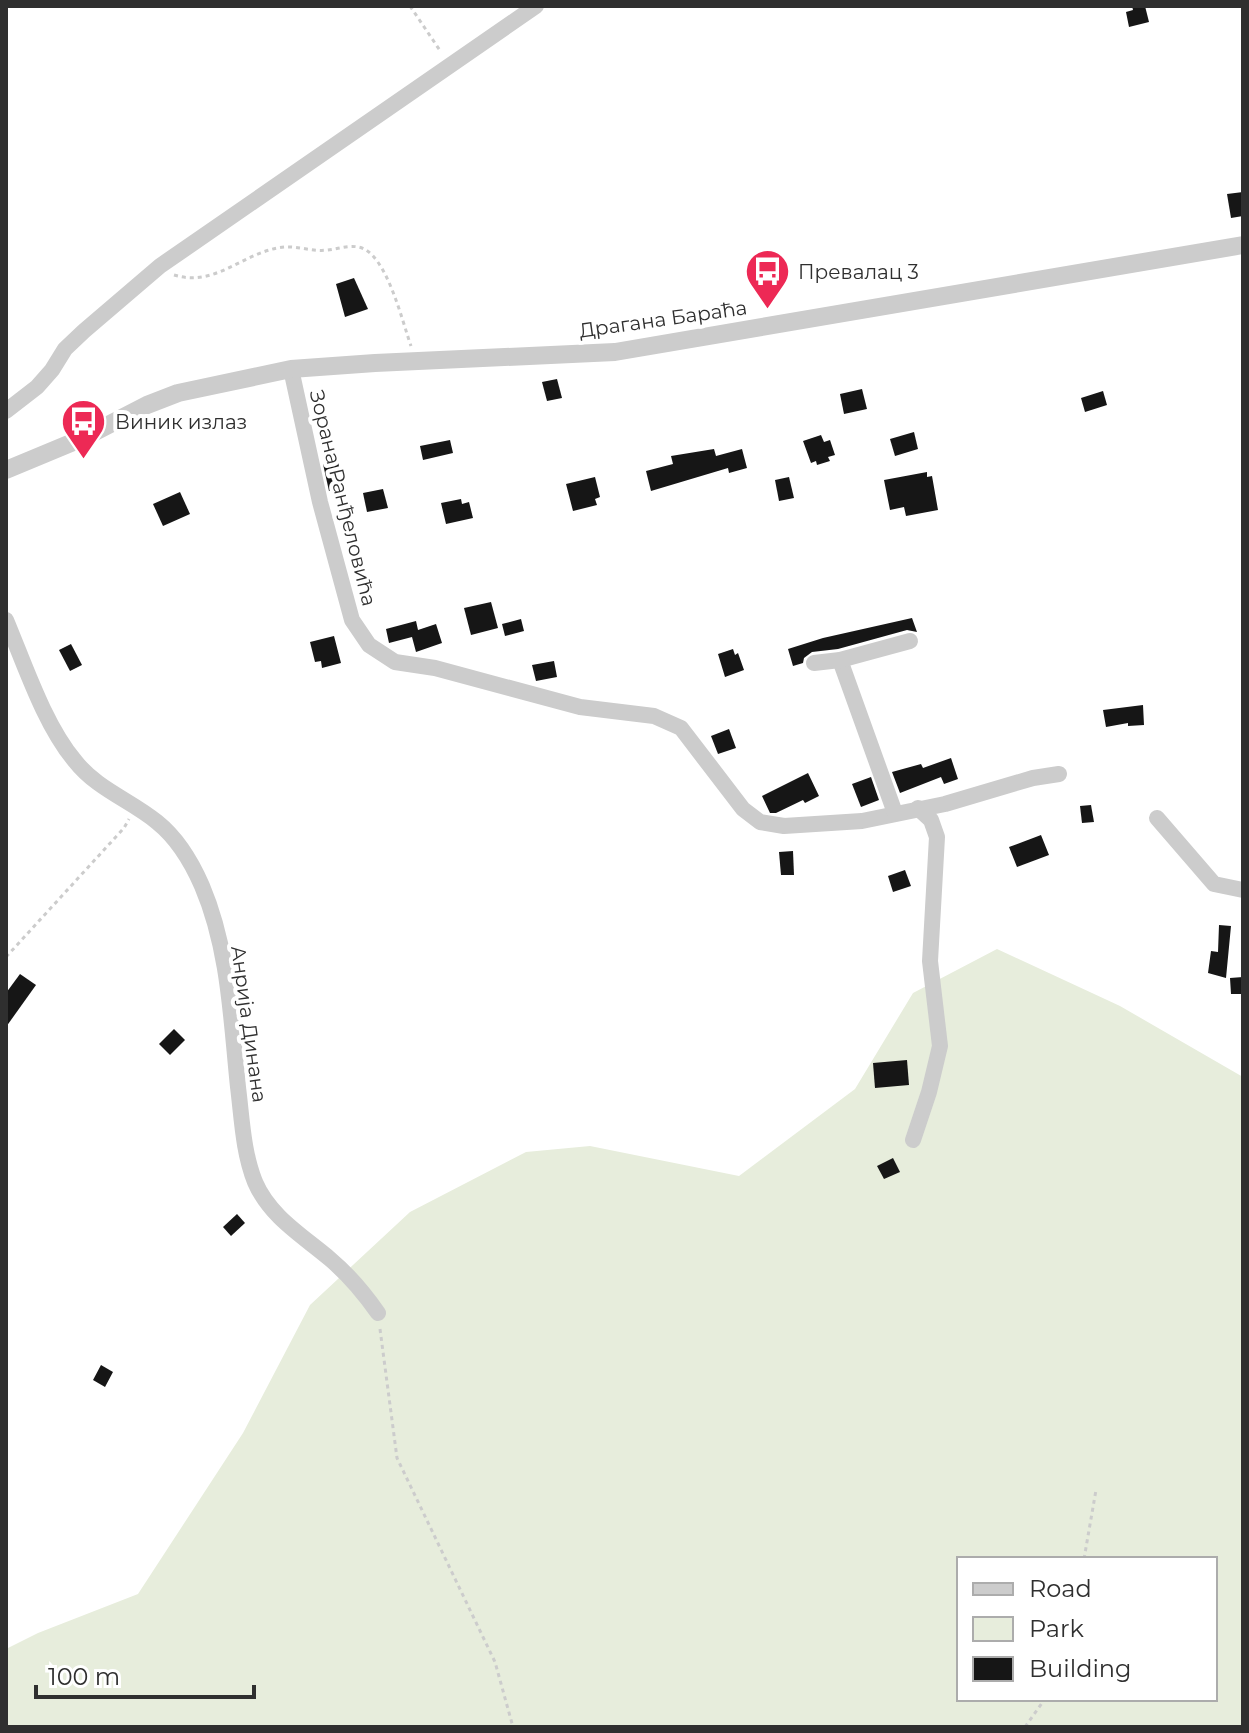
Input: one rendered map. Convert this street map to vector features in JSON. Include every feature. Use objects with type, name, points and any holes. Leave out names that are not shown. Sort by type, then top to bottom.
[{"type":"street","points":[[6,411],[37,387],[65,349],[84,331],[160,266],[536,6]]},
{"type":"street","name":"Драгана Бараћа","points":[[6,470],[178,393],[291,369],[615,352],[1243,245]]},
{"type":"street","name":"Зорана Ранђеловића","points":[[291,369],[320,502],[352,620],[369,645],[395,662],[435,668],[580,707],[654,716],[681,728],[743,809],[760,822],[784,826],[862,821],[945,804],[1033,778],[1059,774]]},
{"type":"street","name":"Анрија Динана","points":[[6,620],[48,718],[75,761],[107,791],[157,822],[184,851],[203,887],[226,967],[245,1152],[256,1185],[277,1215],[363,1291],[378,1313]]},
{"type":"street","points":[[814,663],[840,660],[910,641]]},
{"type":"street","points":[[840,660],[895,813]]},
{"type":"street","points":[[913,1140],[940,1046],[930,961],[937,837],[931,820],[918,808]]},
{"type":"street","points":[[1157,818],[1214,884],[1243,890]]},
{"type":"path","points":[[410,6],[449,66]]},
{"type":"path","points":[[160,266],[188,279],[207,278],[275,249],[326,251],[360,247],[370,251],[384,270],[417,361]]},
{"type":"path","points":[[6,957],[124,828],[135,808]]},
{"type":"path","points":[[378,1313],[397,1458],[495,1662],[513,1727]]},
{"type":"path","points":[[1084,1557],[1096,1490]]},
{"type":"path","points":[[1025,1727],[1044,1701]]},
{"type":"green space","points":[[997,949],[1120,1006],[1243,1077],[1243,1727],[6,1727],[6,1649],[38,1633],[138,1594],[243,1433],[310,1305],[410,1212],[526,1152],[590,1146],[739,1176],[855,1089],[913,993]]},
{"type":"building","points":[[1132,6],[1145,6],[1149,22],[1129,27],[1126,12],[1133,10]]},
{"type":"building","points":[[1243,192],[1243,216],[1231,218],[1227,194]]},
{"type":"building","points":[[354,278],[368,309],[345,317],[336,284]]},
{"type":"building","points":[[557,379],[562,398],[547,401],[542,382]]},
{"type":"building","points":[[862,389],[867,409],[844,414],[840,394]]},
{"type":"building","points":[[1103,391],[1107,405],[1085,412],[1081,398]]},
{"type":"building","points":[[914,432],[918,449],[895,456],[890,439]]},
{"type":"building","points":[[821,435],[824,442],[830,440],[835,455],[828,457],[830,461],[817,465],[816,461],[811,463],[803,441]]},
{"type":"building","points":[[450,440],[453,453],[423,460],[420,446]]},
{"type":"building","points":[[714,449],[716,456],[742,449],[747,468],[729,473],[728,468],[651,491],[646,471],[673,464],[671,456]]},
{"type":"building","points":[[338,461],[343,489],[329,491],[323,464]]},
{"type":"building","points":[[927,472],[927,477],[932,476],[938,510],[906,516],[904,507],[890,510],[884,480]]},
{"type":"building","points":[[595,477],[600,497],[595,499],[597,505],[573,511],[566,484]]},
{"type":"building","points":[[789,477],[794,498],[779,501],[775,480]]},
{"type":"building","points":[[383,489],[388,508],[367,512],[363,493]]},
{"type":"building","points":[[180,492],[190,514],[163,526],[153,504]]},
{"type":"building","points":[[461,499],[462,504],[469,502],[473,518],[446,524],[441,503]]},
{"type":"building","points":[[491,602],[498,628],[471,635],[464,608]]},
{"type":"building","points":[[912,618],[917,632],[907,630],[838,649],[812,652],[803,663],[793,666],[788,649]]},
{"type":"building","points":[[521,619],[524,631],[505,636],[502,624]]},
{"type":"building","points":[[416,621],[418,630],[436,624],[442,643],[416,652],[412,637],[389,643],[386,629]]},
{"type":"building","points":[[334,636],[341,663],[322,668],[321,661],[315,662],[310,642]]},
{"type":"building","points":[[71,644],[82,665],[70,671],[59,650]]},
{"type":"building","points":[[733,649],[735,655],[738,653],[744,670],[725,677],[718,654]]},
{"type":"building","points":[[554,661],[557,677],[536,681],[532,665]]},
{"type":"building","points":[[1143,705],[1144,725],[1128,726],[1128,723],[1106,727],[1103,710]]},
{"type":"building","points":[[729,729],[736,748],[718,754],[711,736]]},
{"type":"building","points":[[951,758],[958,779],[944,784],[941,777],[900,793],[892,772],[921,764],[923,768]]},
{"type":"building","points":[[808,773],[819,796],[770,813],[762,796]]},
{"type":"building","points":[[871,777],[879,800],[861,807],[852,784]]},
{"type":"building","points":[[1091,805],[1094,822],[1082,823],[1080,806]]},
{"type":"building","points":[[1041,835],[1049,855],[1017,867],[1009,847]]},
{"type":"building","points":[[793,851],[794,875],[781,875],[779,852]]},
{"type":"building","points":[[905,870],[911,886],[893,892],[888,876]]},
{"type":"building","points":[[1219,925],[1231,926],[1226,978],[1208,973],[1211,951],[1218,952]]},
{"type":"building","points":[[20,974],[36,985],[6,1027],[6,993]]},
{"type":"building","points":[[1243,977],[1243,994],[1231,994],[1230,978]]},
{"type":"building","points":[[174,1029],[185,1040],[170,1055],[159,1044]]},
{"type":"building","points":[[907,1060],[909,1085],[875,1088],[873,1063]]},
{"type":"building","points":[[893,1158],[900,1172],[884,1179],[877,1166]]},
{"type":"building","points":[[237,1214],[245,1223],[231,1236],[223,1227]]},
{"type":"building","points":[[101,1365],[113,1372],[105,1387],[93,1380]]},
{"type":"place","name":"Превалац 3","points":[[767,311]]},
{"type":"place","name":"Виник излаз","points":[[84,461]]}]
